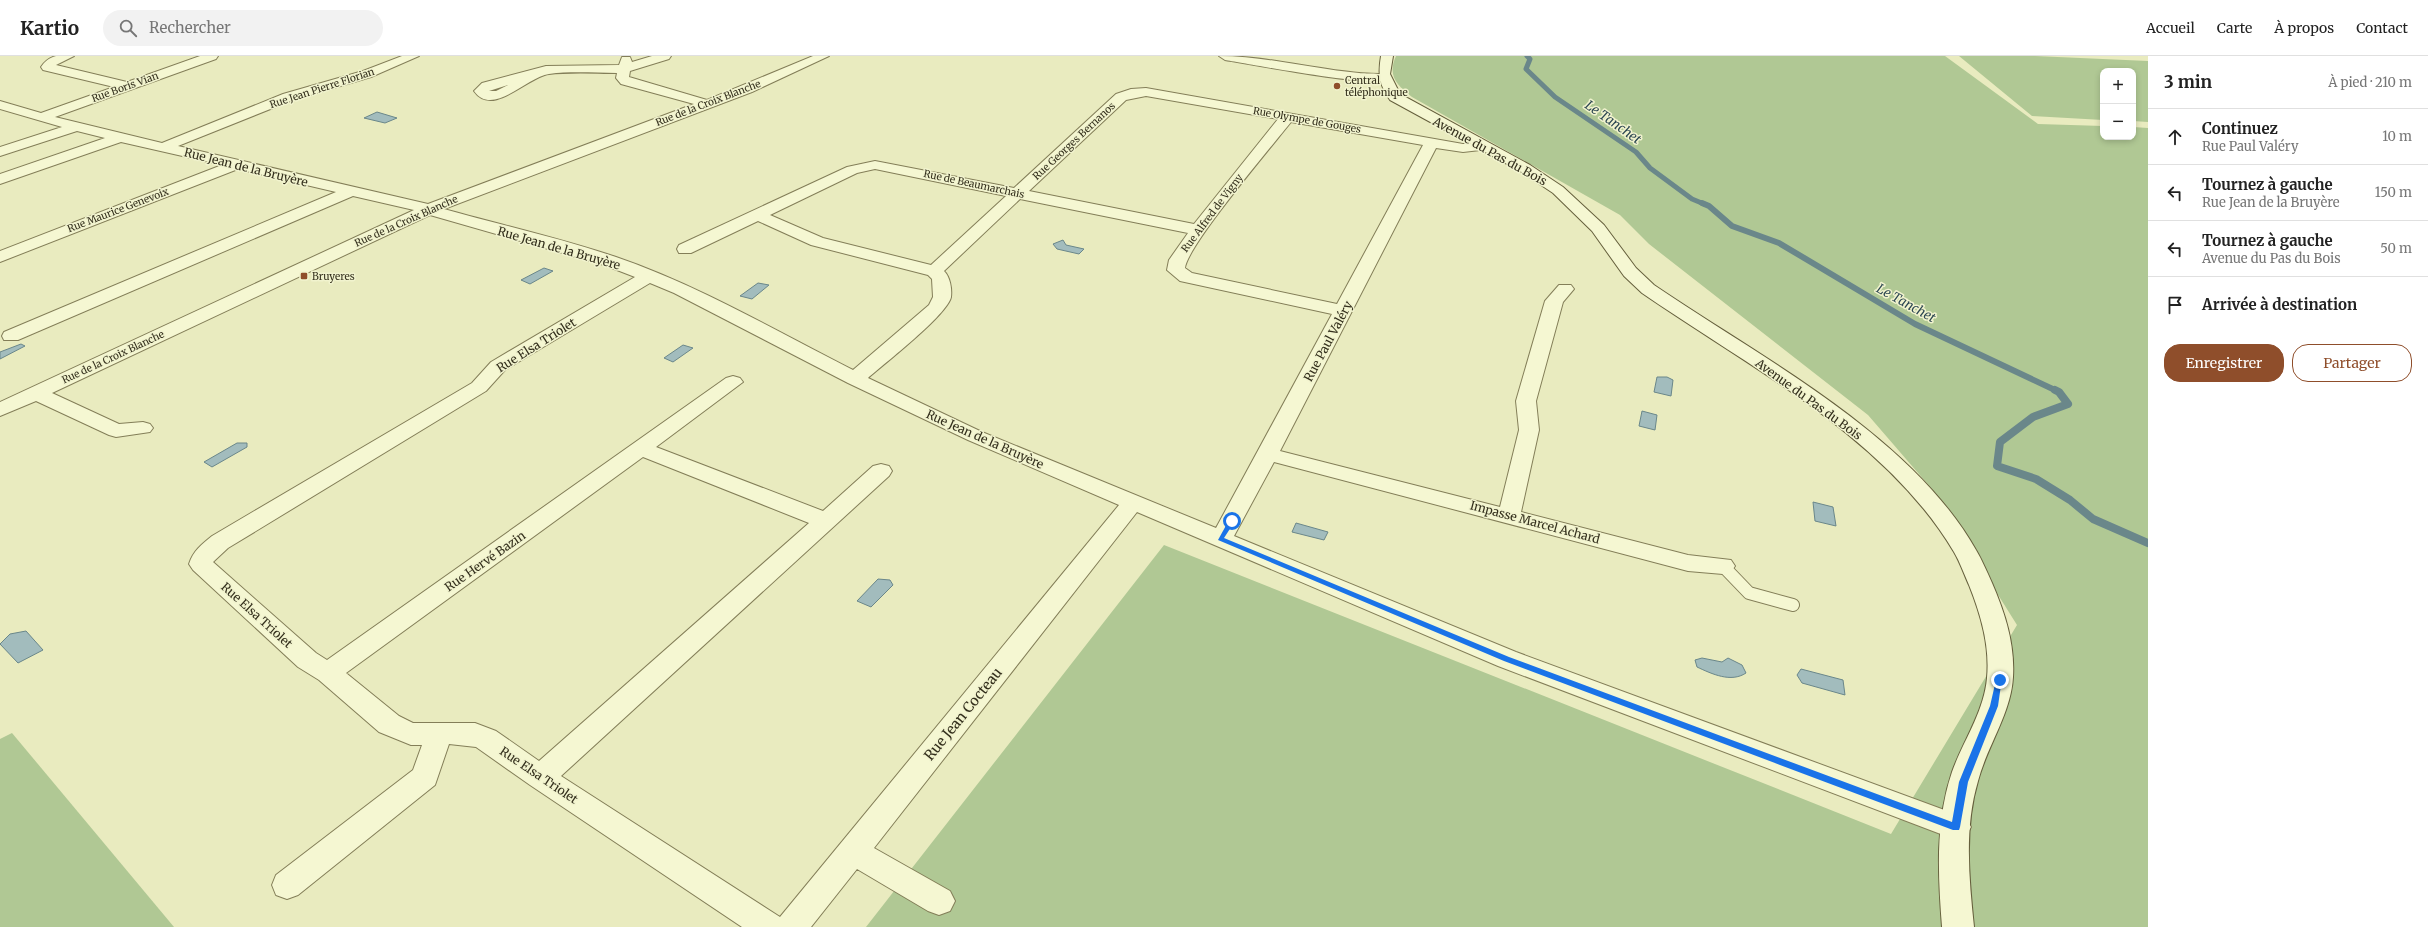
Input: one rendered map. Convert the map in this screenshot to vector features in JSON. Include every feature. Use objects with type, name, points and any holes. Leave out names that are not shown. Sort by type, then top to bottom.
[{"type":"street","points":[[68,56],[53,61],[47,67],[127,86]]},
{"type":"street","name":"Rue Boris Vian","points":[[39,118],[212,56]]},
{"type":"street","name":"Rue Jean Pierre Florian","points":[[164,147],[288,97],[367,74],[413,56]]},
{"type":"street","points":[[635,56],[624,62],[622,78],[628,82],[708,104]]},
{"type":"street","points":[[527,77],[558,68],[623,69],[665,56]]},
{"type":"street","name":"Rue de la Croix Blanche","points":[[0,410],[427,210],[773,79],[823,56]]},
{"type":"street","points":[[1226,56],[1255,58],[1341,75],[1385,79],[1384,68],[1387,56]]},
{"type":"street","name":"Avenue du Pas du Bois","points":[[1385,79],[1391,92],[1400,101],[1535,174],[1573,202],[1598,228],[1630,272],[1648,289],[1780,376],[1854,430],[1922,493],[1954,533],[1984,586],[1998,638],[2000,680],[1994,706],[1963,782],[1956,827],[1954,897],[1958,927]]},
{"type":"street","name":"Rue Olympe de Gouges","points":[[1131,93],[1146,92],[1467,148],[1484,146]]},
{"type":"street","name":"Rue Georges Bernanos","points":[[934,271],[1121,97],[1131,93]]},
{"type":"street","name":"Rue Jean de la Bruyère","points":[[0,106],[39,118],[427,210],[584,253],[649,276],[680,289],[856,379],[975,436],[1134,501],[1507,659],[1956,827]]},
{"type":"street","name":"Rue Alfred de Vigny","points":[[1288,116],[1198,230],[1176,260],[1175,265],[1180,274],[1344,311]]},
{"type":"street","points":[[0,152],[76,127]]},
{"type":"street","points":[[0,179],[121,137]]},
{"type":"street","name":"Rue Paul Valéry","points":[[1220,538],[1344,311],[1432,142]]},
{"type":"street","name":"Rue Maurice Genevoix","points":[[0,257],[236,165]]},
{"type":"street","name":"Rue de Beaumarchais","points":[[686,249],[852,170],[876,165],[1198,230]]},
{"type":"street","points":[[12,336],[350,192]]},
{"type":"street","points":[[758,214],[817,242],[934,271],[940,278],[942,297],[936,308],[856,379]]},
{"type":"street","name":"Rue Elsa Triolet","points":[[649,276],[498,366],[479,387],[226,538],[208,550],[202,558],[201,564],[308,660],[328,673],[399,730],[411,734],[475,734],[486,739],[540,777],[769,927]]},
{"type":"street","points":[[1509,515],[1529,430],[1526,401],[1554,301],[1565,289]]},
{"type":"street","name":"Rue Hervé Bazin","points":[[328,673],[642,449],[733,382]]},
{"type":"street","points":[[36,393],[116,431],[143,428]]},
{"type":"street","points":[[642,449],[827,521]]},
{"type":"street","name":"Impasse Marcel Achard","points":[[1267,454],[1688,562],[1723,566]]},
{"type":"street","points":[[540,777],[882,471]]},
{"type":"street","name":"Rue Jean Cocteau","points":[[792,927],[1134,501]]},
{"type":"street","points":[[287,885],[425,777],[439,734]]},
{"type":"street","points":[[854,851],[939,901]]},
{"type":"lane","name":"Impasse Marcel Achard","points":[[1723,566],[1742,588],[1749,593],[1793,605]]},
{"type":"green space","points":[[1396,56],[1945,56],[2038,124],[2100,126],[2100,140],[2136,140],[2136,127],[2148,128],[2148,927],[866,927],[1164,545],[1891,834],[2017,625],[1931,488],[1868,415],[1649,244],[1620,215],[1412,97],[1395,80],[1393,75],[1393,63]]},
{"type":"green space","points":[[1959,56],[2035,56],[2148,61],[2148,122],[2136,121],[2136,68],[2100,68],[2100,120],[2032,116]]},
{"type":"green space","points":[[12,733],[174,927],[0,927],[0,739]]},
{"type":"water","points":[[377,112],[397,118],[385,123],[364,118]]},
{"type":"water","points":[[1063,240],[1066,245],[1084,249],[1079,254],[1057,249],[1053,244]]},
{"type":"water","points":[[544,268],[553,271],[530,284],[521,280]]},
{"type":"water","points":[[758,283],[769,285],[752,299],[740,296]]},
{"type":"water","points":[[21,344],[25,346],[0,359],[0,352]]},
{"type":"water","points":[[683,345],[693,348],[673,362],[664,358]]},
{"type":"water","points":[[1657,377],[1667,377],[1673,380],[1671,396],[1654,392]]},
{"type":"water","points":[[1642,411],[1657,415],[1655,430],[1639,426]]},
{"type":"water","points":[[237,443],[247,443],[247,447],[212,467],[204,462]]},
{"type":"water","points":[[1813,502],[1833,507],[1836,526],[1815,521]]},
{"type":"water","points":[[1296,523],[1328,532],[1324,540],[1292,532]]},
{"type":"water","points":[[878,579],[890,580],[893,585],[871,607],[857,601]]},
{"type":"water","points":[[26,631],[43,650],[18,663],[0,644],[10,634]]},
{"type":"water","points":[[1702,658],[1722,662],[1728,658],[1742,665],[1746,673],[1734,677],[1715,675],[1697,667],[1695,660]]},
{"type":"water","points":[[1801,669],[1843,680],[1845,695],[1802,683],[1797,675]]},
{"type":"waterway","name":"Le Tanchet","points":[[1527,56],[1530,59],[1526,69],[1555,97],[1636,152],[1650,168],[1692,199],[1704,204]]},
{"type":"waterway","name":"Le Tanchet","points":[[1702,203],[1709,206],[1732,226],[1779,243],[1915,324],[2057,391]]},
{"type":"waterway","name":"Le Tanchet","points":[[2057,391],[2068,404],[2033,417],[2000,442],[1997,466],[2036,479],[2070,500],[2093,519],[2148,543]]},
{"type":"place","name":"Central téléphonique","points":[[1337,86]]},
{"type":"place","name":"Bruyeres","points":[[304,276]]},
{"type":"route","points":[[1232,521],[1220,538],[1507,659],[1859,789],[1956,827],[1963,782],[1994,706],[2000,680]]}]
